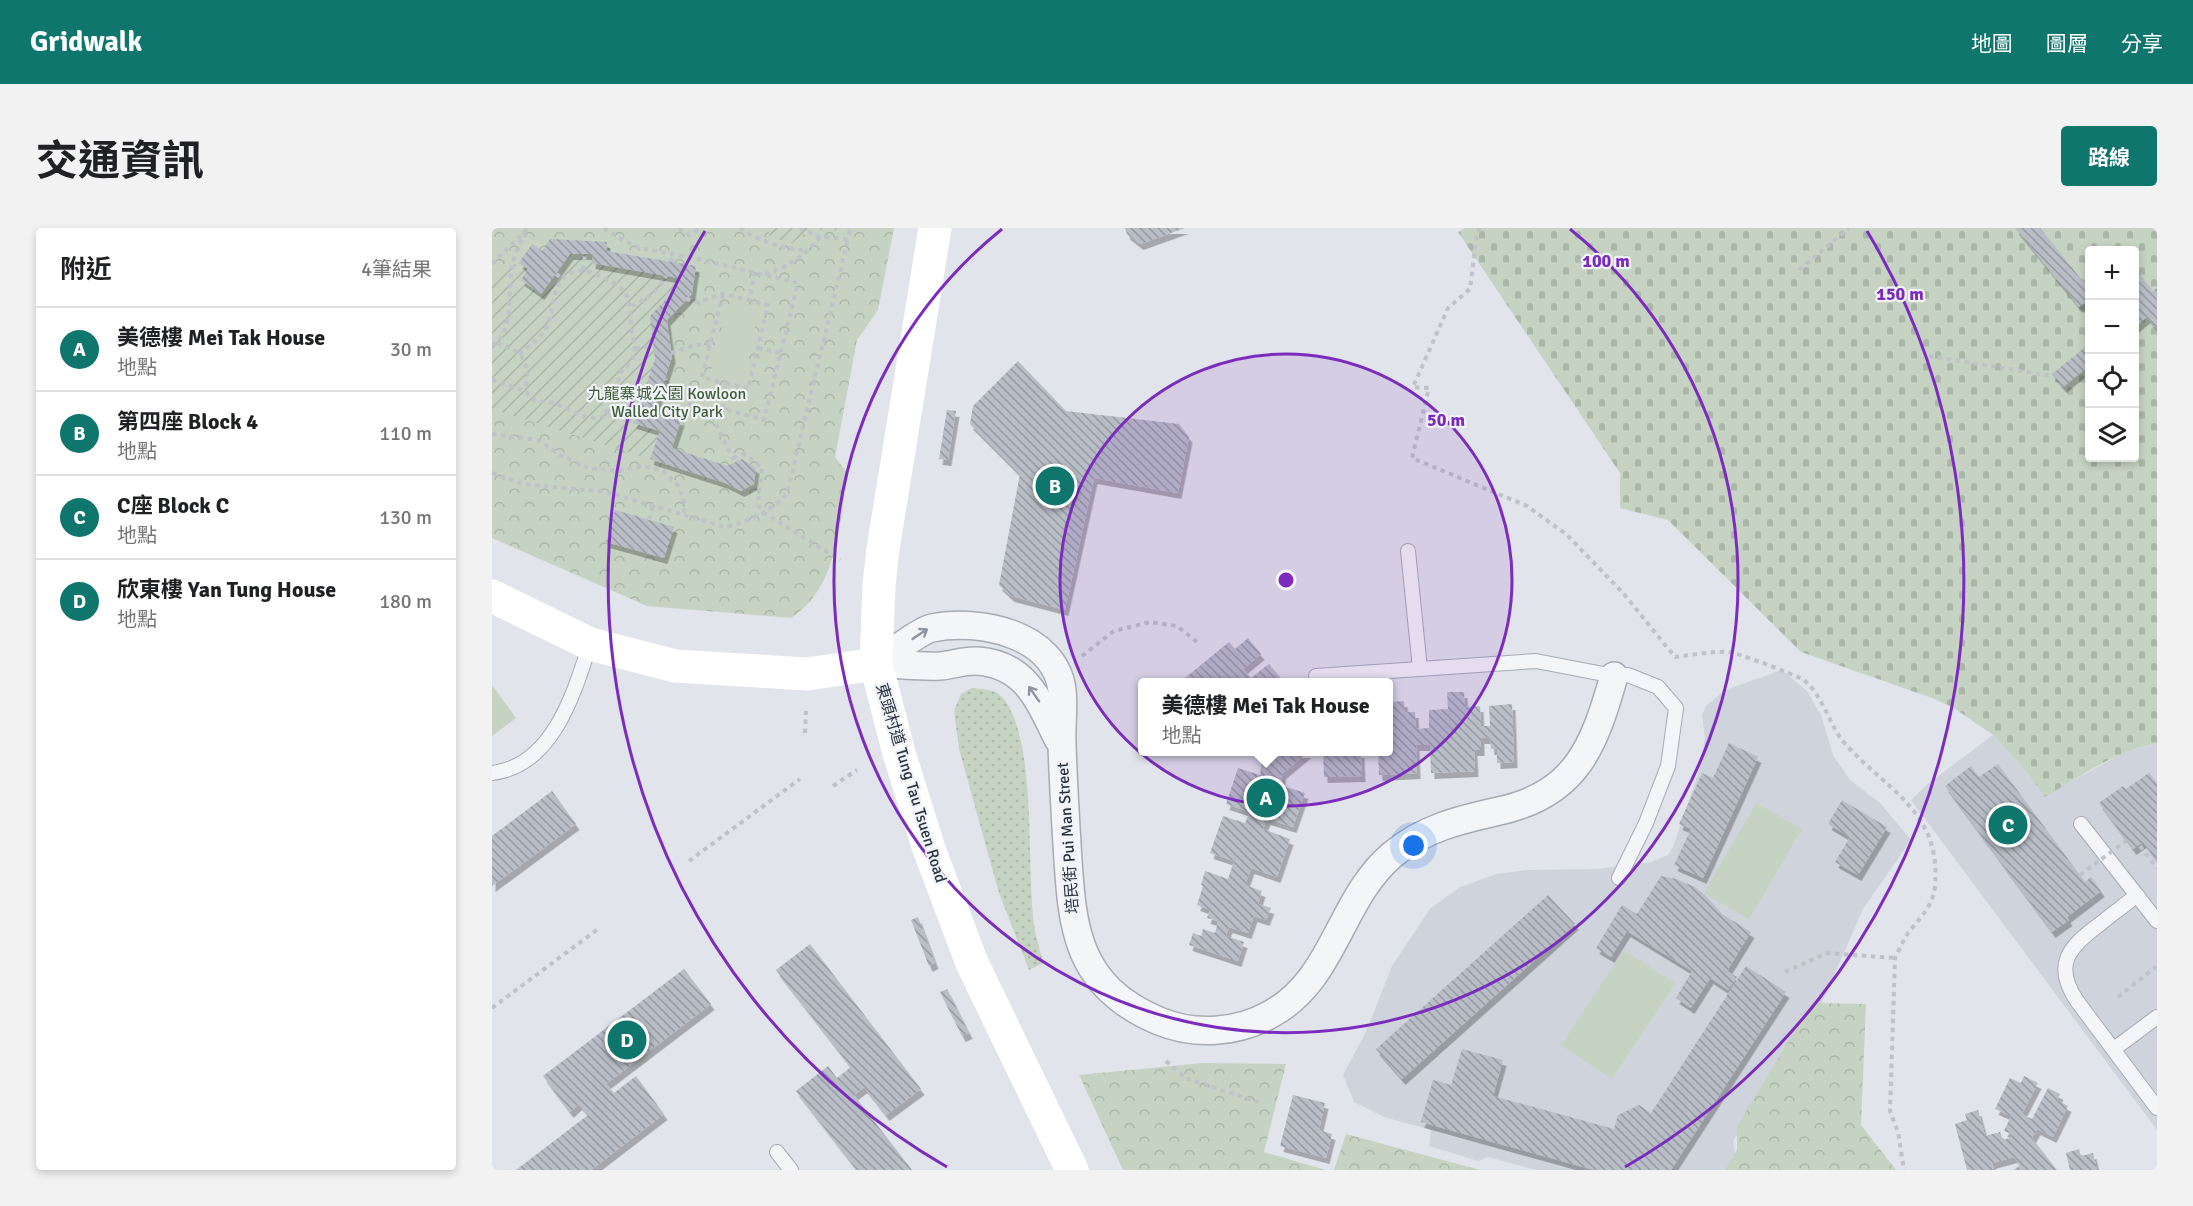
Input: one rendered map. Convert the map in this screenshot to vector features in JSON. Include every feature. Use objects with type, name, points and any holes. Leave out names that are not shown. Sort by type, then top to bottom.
[{"type":"main road","name":"東頭村道 Tung Tau Tsuen Road","points":[[935,228],[883,549],[879,585],[876,664],[892,729],[929,849],[972,963],[1072,1170]]},
{"type":"main road","points":[[492,596],[590,644],[675,666],[807,674],[876,664]]},
{"type":"street","name":"培民街 Pui Man Street","points":[[876,664],[929,628],[972,626],[1014,633],[1033,644],[1047,656],[1056,670],[1062,689],[1062,745],[1071,906],[1081,948],[1106,986],[1123,1002],[1142,1014],[1164,1023],[1187,1030],[1210,1031],[1231,1029],[1270,1015],[1304,990],[1330,952],[1350,909],[1363,888],[1375,871],[1408,842],[1447,823],[1525,804],[1546,794],[1563,781],[1579,764],[1591,745],[1600,725],[1614,676]]},
{"type":"street","name":"培民街 Pui Man Street","points":[[876,664],[940,666],[975,661],[997,664],[1010,669],[1031,688],[1062,745]]},
{"type":"lane","points":[[1408,551],[1420,669]]},
{"type":"lane","points":[[492,773],[508,771],[532,754],[548,738],[561,719],[590,644]]},
{"type":"lane","points":[[1316,676],[1536,661],[1614,676],[1628,675],[1658,687],[1676,708],[1668,766],[1647,824],[1619,878]]},
{"type":"lane","points":[[2081,824],[2157,921]]},
{"type":"lane","points":[[2137,895],[2079,940],[2069,954],[2065,968],[2071,992],[2157,1108]]},
{"type":"lane","points":[[2114,1049],[2157,1017]]},
{"type":"lane","points":[[777,1152],[791,1170]]},
{"type":"path","points":[[604,228],[640,248],[798,283],[764,420],[724,409],[712,416]]},
{"type":"path","points":[[679,228],[689,235],[700,228]]},
{"type":"path","points":[[740,228],[766,243],[786,249],[807,251]]},
{"type":"path","points":[[800,228],[820,237],[848,239]]},
{"type":"path","points":[[492,473],[523,484],[606,492],[725,527],[742,524],[775,506],[787,494],[850,228]]},
{"type":"path","points":[[1480,228],[1477,232],[1470,289],[1448,308],[1413,387],[1429,388],[1412,458],[1527,506],[1566,534],[1624,594],[1675,657],[1730,652],[1803,680],[1814,692],[1842,739],[1907,802],[1923,822],[1929,835],[1935,866],[1935,887],[1931,903],[1906,936],[1895,958],[1890,1111],[1898,1132],[1904,1170]]},
{"type":"path","points":[[1799,270],[1849,228]]},
{"type":"path","points":[[492,264],[526,230]]},
{"type":"path","points":[[525,391],[527,365],[519,354],[507,346],[494,344],[505,328],[512,265],[526,230]]},
{"type":"path","points":[[763,275],[787,267],[820,237]]},
{"type":"path","points":[[584,270],[585,254]]},
{"type":"path","points":[[671,262],[673,254]]},
{"type":"path","points":[[519,354],[544,332],[562,278],[573,272],[584,270],[613,282],[626,295],[631,306],[631,330],[635,348],[633,358],[620,373],[617,383],[620,390],[617,399],[603,416]]},
{"type":"path","points":[[748,300],[755,273]]},
{"type":"path","points":[[556,274],[562,278]]},
{"type":"path","points":[[631,306],[646,300],[660,287],[666,276]]},
{"type":"path","points":[[686,299],[697,302],[723,294],[768,305],[748,389],[702,377],[723,294]]},
{"type":"path","points":[[671,353],[696,345],[710,344]]},
{"type":"path","points":[[635,348],[654,347]]},
{"type":"path","points":[[758,348],[780,353]]},
{"type":"path","points":[[1929,356],[2052,376]]},
{"type":"path","points":[[665,379],[681,399],[694,409],[712,416],[734,461],[744,454],[762,466],[758,505],[764,513],[791,532],[840,560]]},
{"type":"path","points":[[492,380],[525,391],[535,400],[555,403],[582,416],[595,418],[621,413],[636,415]]},
{"type":"path","points":[[724,409],[725,383]]},
{"type":"path","points":[[492,434],[538,440],[560,456],[588,468],[619,471],[642,466],[662,470],[677,484],[684,499],[684,515]]},
{"type":"path","points":[[649,520],[653,505]]},
{"type":"path","points":[[1078,659],[1114,631],[1150,622],[1177,626],[1197,642]]},
{"type":"path","points":[[805,734],[806,711]]},
{"type":"path","points":[[833,786],[858,770]]},
{"type":"path","points":[[689,861],[800,779]]},
{"type":"path","points":[[2080,875],[2126,841]]},
{"type":"path","points":[[2140,846],[2157,868]]},
{"type":"path","points":[[492,1008],[598,929]]},
{"type":"path","points":[[1785,972],[1827,953],[1895,958]]},
{"type":"path","points":[[2118,997],[2157,966]]},
{"type":"path","points":[[1166,1061],[1185,1078],[1261,1103]]},
{"type":"shaded area","points":[[1782,670],[1807,691],[1821,715],[1833,755],[1850,780],[1880,803],[1911,840],[1863,909],[1821,1005],[1733,1141],[1737,1164],[1731,1170],[1536,1170],[1488,1157],[1478,1161],[1429,1146],[1431,1130],[1384,1117],[1354,1102],[1343,1075],[1366,1032],[1392,966],[1430,909],[1460,887],[1497,874],[1526,870],[1597,869],[1651,862],[1668,855],[1673,847],[1700,768],[1705,737],[1702,715],[1706,706],[1725,690]]},
{"type":"shaded area","points":[[1993,735],[2045,796],[2123,753],[2157,744],[2157,1130],[1911,800],[1929,783]]},
{"type":"green space","name":"九龍寨城公園 Kowloon Walled City Park","points":[[492,228],[894,228],[878,310],[857,340],[835,457],[848,474],[834,553],[818,590],[807,605],[791,618],[647,606],[492,538]]},
{"type":"green space","points":[[768,228],[843,228],[843,231],[811,229],[792,243],[770,237]]},
{"type":"green space","points":[[1465,228],[2157,228],[2157,744],[2143,746],[2114,757],[2045,797],[2026,771],[1993,735],[1954,708],[1932,698],[1801,652],[1668,520],[1620,508],[1620,473],[1458,232]]},
{"type":"green space","points":[[570,254],[593,254],[592,263],[678,278],[676,289],[650,316],[655,359],[633,423],[660,431],[650,459],[492,409],[492,281],[505,268],[519,263],[528,269],[521,280],[541,294]]},
{"type":"green space","points":[[728,304],[759,311],[742,379],[711,371]]},
{"type":"green space","points":[[492,685],[516,718],[492,736]]},
{"type":"green space","points":[[972,688],[992,691],[1002,697],[1014,717],[1021,743],[1029,808],[1032,906],[1043,963],[1029,970],[999,893],[959,749],[954,711],[961,694]]},
{"type":"green space","points":[[1756,803],[1802,829],[1749,919],[1704,893]]},
{"type":"green space","points":[[1624,950],[1675,984],[1612,1079],[1561,1045]]},
{"type":"green space","points":[[1812,1003],[1866,1004],[1861,1125],[1896,1170],[1725,1170],[1737,1150],[1737,1126]]},
{"type":"green space","points":[[1203,1063],[1286,1064],[1264,1152],[1326,1170],[1123,1170],[1079,1075]]},
{"type":"green space","points":[[1346,1134],[1480,1170],[1334,1170]]},
{"type":"building","points":[[1125,228],[1185,228],[1140,244],[1127,234]]},
{"type":"building","points":[[2015,228],[2040,228],[2085,284],[2085,303],[2079,307]]},
{"type":"building","points":[[550,239],[607,242],[606,251],[696,266],[692,294],[667,320],[672,357],[654,412],[681,420],[672,448],[727,466],[742,459],[756,468],[754,484],[741,491],[725,483],[650,459],[660,431],[633,423],[655,359],[650,316],[676,289],[678,278],[592,263],[593,254],[570,254],[541,294],[521,280],[528,269],[519,263],[532,244],[542,251]]},
{"type":"building","points":[[2139,273],[2153,291],[2157,288],[2157,329],[2147,317],[2139,324]]},
{"type":"building","points":[[2085,347],[2085,369],[2063,387],[2052,374]]},
{"type":"building","points":[[1018,361],[1066,411],[1179,424],[1189,437],[1178,493],[1094,478],[1065,610],[1011,596],[999,585],[1020,474],[970,424],[973,406]]},
{"type":"building","points":[[947,410],[956,411],[948,460],[939,459]]},
{"type":"building","points":[[615,510],[674,527],[664,558],[606,542]]},
{"type":"building","points":[[1248,638],[1261,654],[1243,669],[1251,678],[1185,678],[1229,642],[1235,649]]},
{"type":"building","points":[[1269,664],[1281,678],[1251,678]]},
{"type":"building","points":[[1447,692],[1464,692],[1465,707],[1480,706],[1481,726],[1490,726],[1489,706],[1512,704],[1514,762],[1497,763],[1497,749],[1491,749],[1490,738],[1481,738],[1481,750],[1474,750],[1475,771],[1431,773],[1430,745],[1416,745],[1417,773],[1379,775],[1378,756],[1393,756],[1393,702],[1404,701],[1405,712],[1415,712],[1416,729],[1429,728],[1429,710],[1448,709]]},
{"type":"building","points":[[1729,743],[1758,757],[1703,878],[1674,865],[1691,829],[1679,824],[1702,773],[1713,778]]},
{"type":"building","points":[[1258,756],[1303,756],[1283,773],[1280,785],[1305,793],[1293,827],[1267,819],[1263,829],[1290,839],[1277,877],[1251,868],[1245,885],[1262,891],[1258,904],[1271,908],[1266,920],[1254,916],[1248,933],[1229,927],[1226,936],[1244,942],[1238,961],[1189,945],[1193,933],[1201,936],[1203,929],[1215,933],[1218,921],[1207,918],[1210,910],[1197,905],[1203,886],[1201,885],[1205,871],[1228,879],[1234,861],[1210,853],[1223,816],[1245,823],[1250,812],[1226,804],[1238,768],[1260,775],[1262,761]]},
{"type":"building","points":[[1323,756],[1361,756],[1362,776],[1324,777]]},
{"type":"building","points":[[1998,764],[2085,882],[2091,877],[2101,891],[2067,917],[2069,920],[2052,932],[1945,786],[1971,766],[1979,777]]},
{"type":"building","points":[[2149,773],[2157,783],[2157,861],[2143,842],[2133,849],[2099,803],[2123,786],[2126,789]]},
{"type":"building","points":[[552,791],[576,824],[492,886],[492,836]]},
{"type":"building","points":[[1842,800],[1887,827],[1858,875],[1835,862],[1850,837],[1828,824]]},
{"type":"building","points":[[1661,876],[1695,887],[1722,914],[1751,932],[1727,971],[1737,977],[1728,990],[1710,978],[1691,1008],[1676,998],[1692,971],[1627,931],[1611,957],[1596,948],[1622,905],[1637,914]]},
{"type":"building","points":[[1548,895],[1575,924],[1402,1079],[1376,1049]]},
{"type":"building","points":[[918,917],[935,963],[929,966],[911,920]]},
{"type":"building","points":[[810,944],[921,1089],[886,1115],[864,1087],[854,1095],[912,1170],[857,1170],[796,1091],[828,1066],[837,1078],[851,1067],[776,970]]},
{"type":"building","points":[[1746,966],[1786,992],[1671,1170],[1594,1170],[1421,1122],[1433,1080],[1451,1085],[1462,1049],[1503,1060],[1493,1096],[1614,1129],[1618,1115],[1639,1105],[1651,1113]]},
{"type":"building","points":[[684,969],[711,1004],[606,1084],[614,1093],[636,1076],[664,1114],[591,1170],[516,1170],[588,1115],[579,1104],[570,1112],[543,1076]]},
{"type":"building","points":[[947,989],[969,1033],[962,1036],[940,992]]},
{"type":"building","points":[[2024,1076],[2038,1083],[2022,1114],[2032,1119],[2048,1088],[2060,1094],[2057,1100],[2068,1106],[2053,1137],[2037,1129],[2032,1138],[2057,1170],[2014,1170],[2020,1165],[2014,1157],[1992,1163],[1994,1170],[1967,1170],[1955,1124],[1967,1120],[1965,1114],[1978,1110],[1985,1136],[2000,1132],[2003,1140],[2010,1138],[2012,1134],[2004,1131],[2011,1116],[1995,1109],[2010,1078],[2021,1083]]},
{"type":"building","points":[[1293,1095],[1325,1103],[1319,1130],[1332,1134],[1326,1158],[1280,1146]]},
{"type":"building","points":[[2079,1149],[2081,1156],[2093,1153],[2097,1170],[2070,1170],[2066,1153]]},
{"type":"place","name":"第四座 Block 4","points":[[1055,486]]},
{"type":"place","name":"美德樓 Mei Tak House","points":[[1266,798]]},
{"type":"place","name":"C座 Block C","points":[[2008,825]]},
{"type":"place","name":"欣東樓 Yan Tung House","points":[[627,1040]]}]
